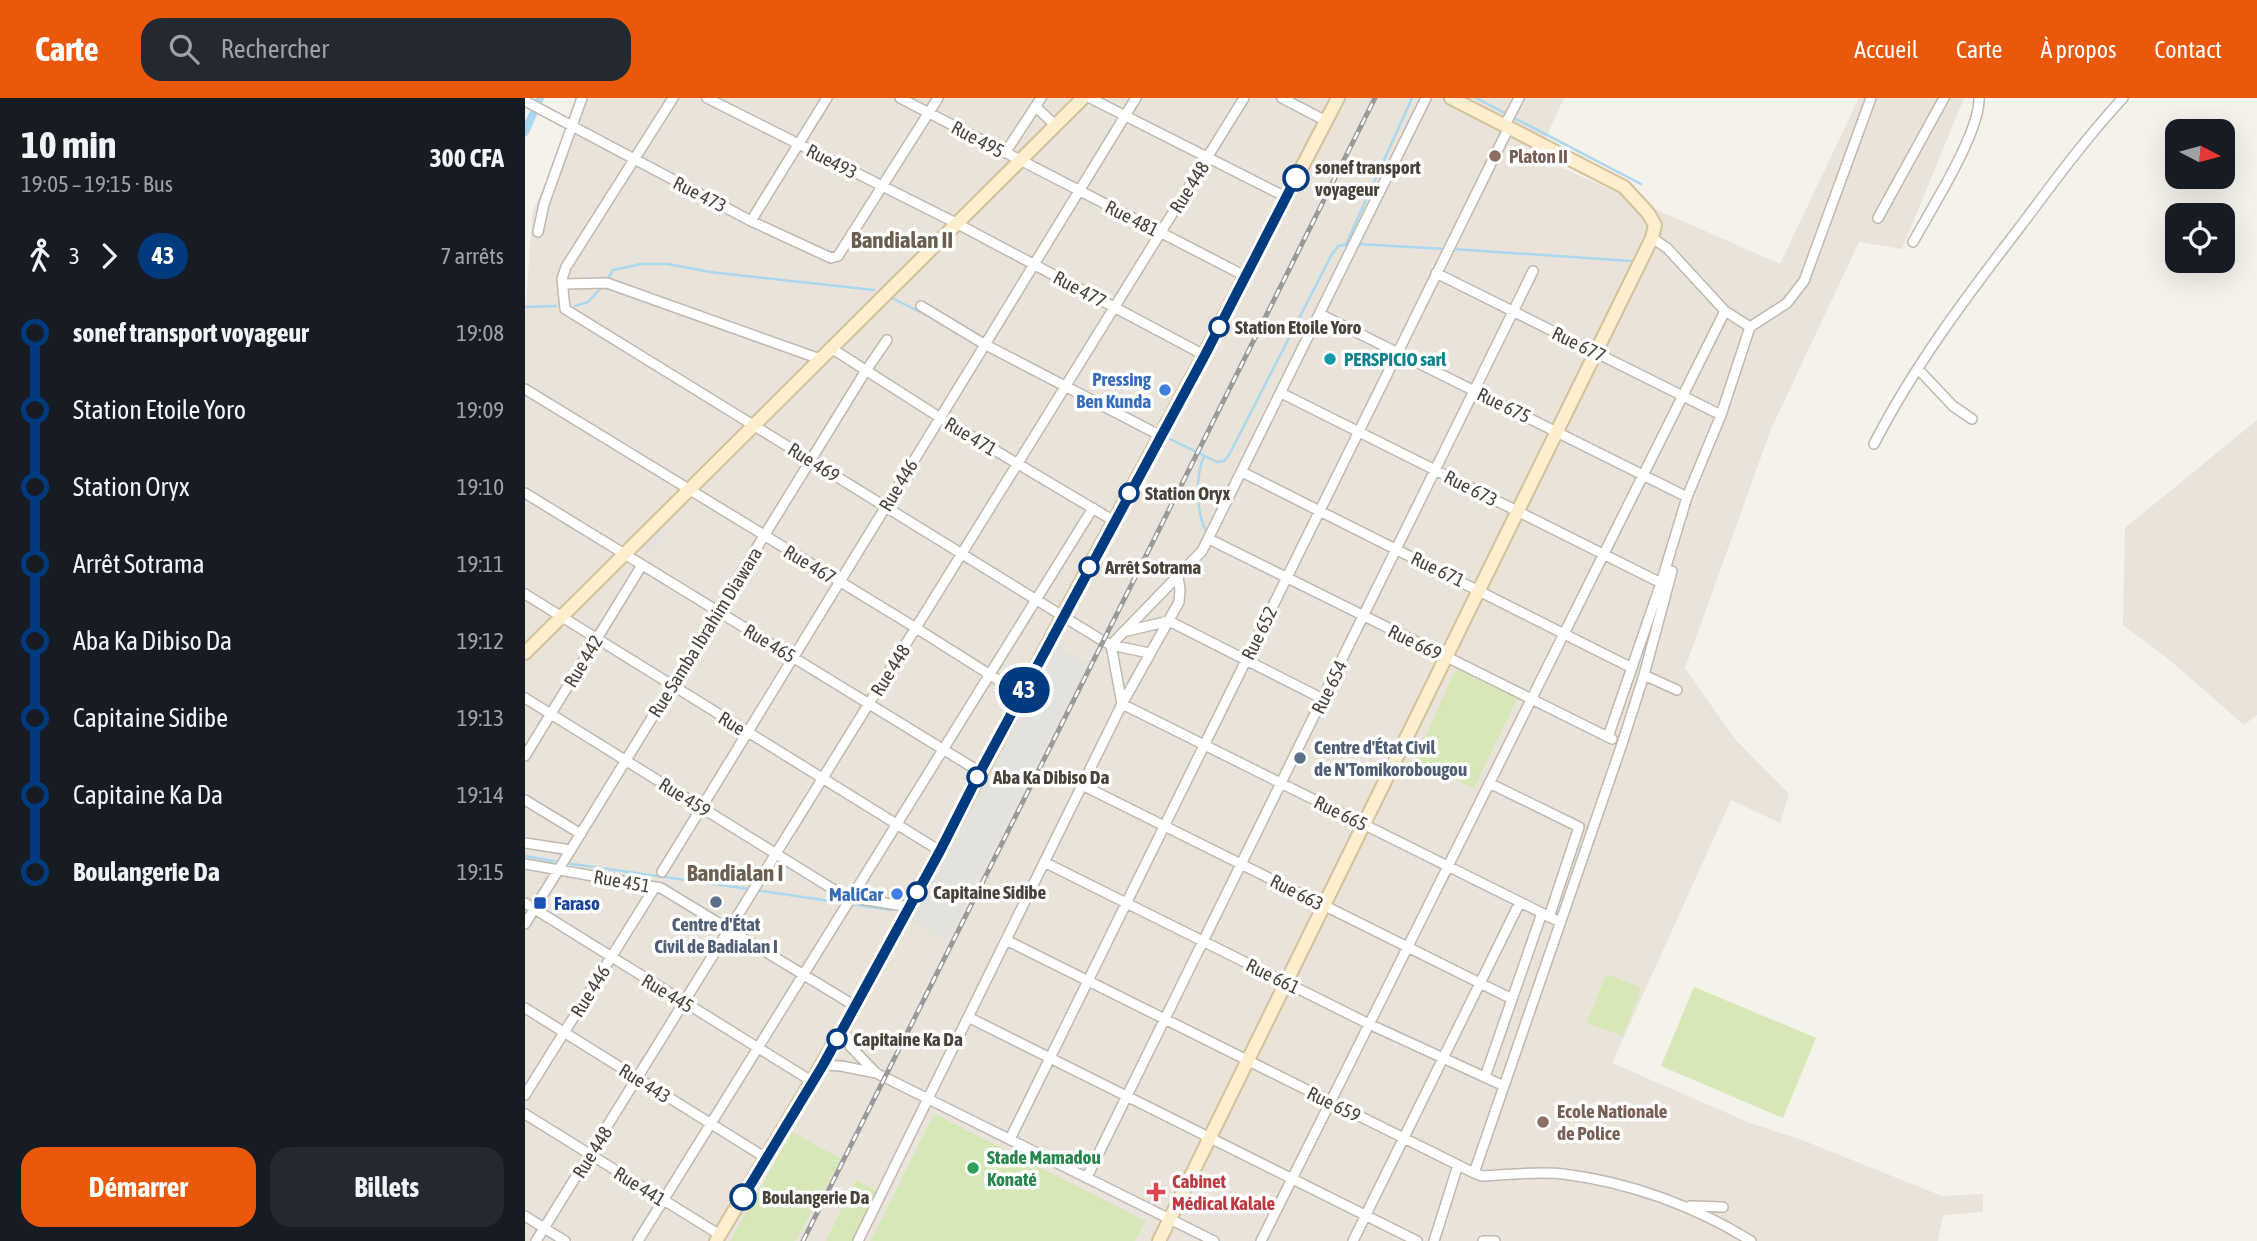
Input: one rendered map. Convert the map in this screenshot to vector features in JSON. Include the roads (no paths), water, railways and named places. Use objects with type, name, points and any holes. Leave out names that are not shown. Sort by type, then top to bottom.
[{"type":"street","points":[[538,232],[568,124],[583,98]]},
{"type":"street","points":[[673,98],[566,267],[563,284],[605,283],[820,359]]},
{"type":"street","name":"Rue493","points":[[707,98],[956,223]]},
{"type":"street","points":[[751,221],[827,98]]},
{"type":"street","name":"Rue 495","points":[[900,98],[1019,160]]},
{"type":"street","points":[[883,186],[937,98]]},
{"type":"street","points":[[1005,153],[1041,98]]},
{"type":"street","points":[[525,653],[1083,98]]},
{"type":"street","points":[[1090,98],[1286,197]]},
{"type":"street","name":"Rue 446","points":[[661,872],[1136,98]]},
{"type":"street","name":"Rue 448","points":[[536,1241],[1244,98]]},
{"type":"street","points":[[1282,98],[1326,121]]},
{"type":"street","points":[[718,1238],[823,1065],[940,851],[1062,617],[1205,355],[1338,98]]},
{"type":"street","points":[[1122,704],[1111,645],[1178,577],[1202,551],[1209,539],[1426,98]]},
{"type":"street","points":[[1159,1241],[1652,238],[1655,225],[1648,213],[1624,187],[1451,98]]},
{"type":"street","name":"Rue 652","points":[[1010,1139],[1436,273],[1519,98]]},
{"type":"street","points":[[1608,737],[1688,497],[1721,415],[1750,327],[1787,303],[1804,281],[1871,98]]},
{"type":"street","points":[[1878,218],[1944,98]]},
{"type":"street","points":[[1913,242],[1965,145],[1979,112],[1979,98]]},
{"type":"street","points":[[1874,444],[1897,399],[1953,314],[2082,143],[2123,98]]},
{"type":"street","name":"Rue 473","points":[[525,101],[751,221],[831,258],[838,257],[883,186]]},
{"type":"street","points":[[1036,107],[1055,125]]},
{"type":"street","name":"Rue 481","points":[[1019,160],[1245,276]]},
{"type":"street","name":"Rue 477","points":[[956,223],[1205,355]]},
{"type":"street","points":[[1652,238],[1667,248],[1725,310],[1750,327]]},
{"type":"street","name":"Rue 654","points":[[1087,1177],[1533,271]]},
{"type":"street","name":"Rue 677","points":[[1436,273],[1721,415]]},
{"type":"street","name":"Rue 469","points":[[563,284],[565,309],[963,553],[1062,617],[1111,645],[1149,653]]},
{"type":"street","points":[[921,306],[984,344],[1161,436]]},
{"type":"street","points":[[1261,1241],[1725,310]]},
{"type":"street","name":"Rue 675","points":[[1320,314],[1688,497]]},
{"type":"street","name":"Rue Samba Ibrahim Diawara","points":[[525,924],[887,340]]},
{"type":"street","name":"Rue 471","points":[[831,348],[865,372],[1114,521]]},
{"type":"street","points":[[1918,369],[1953,406],[1972,419]]},
{"type":"street","name":"Rue 467","points":[[525,389],[1022,695]]},
{"type":"street","name":"Rue 673","points":[[1281,393],[1661,583]]},
{"type":"street","name":"Rue 671","points":[[1242,472],[1632,668]]},
{"type":"street","name":"Rue 465","points":[[525,494],[980,772]]},
{"type":"street","points":[[638,1241],[804,975],[849,897],[1093,508]]},
{"type":"street","name":"Rue 669","points":[[1209,539],[1622,744]]},
{"type":"street","name":"Rue 442","points":[[525,756],[642,565]]},
{"type":"street","points":[[1474,1172],[1622,744],[1672,571]]},
{"type":"street","points":[[857,1241],[1122,704],[1179,602],[1178,577]]},
{"type":"street","name":"Rue","points":[[525,594],[940,851]]},
{"type":"street","points":[[1126,631],[1169,621],[1322,699]]},
{"type":"street","points":[[1644,675],[1677,690]]},
{"type":"street","name":"Rue 459","points":[[525,698],[849,897]]},
{"type":"street","name":"Rue 665","points":[[1122,704],[1560,922]]},
{"type":"street","points":[[1485,1077],[1512,999],[1579,827],[1489,783]]},
{"type":"street","name":"Rue 663","points":[[1083,785],[1512,999]]},
{"type":"street","points":[[525,800],[581,834]]},
{"type":"street","points":[[525,843],[569,854]]},
{"type":"street","name":"Rue 661","points":[[1044,862],[1369,1024],[1504,1086]]},
{"type":"street","name":"Rue 451","points":[[525,864],[661,888],[855,1006]]},
{"type":"street","name":"Rue 446","points":[[525,1095],[655,887]]},
{"type":"street","points":[[849,897],[909,907]]},
{"type":"street","points":[[1353,1241],[1520,902]]},
{"type":"street","name":"Rue 445","points":[[525,903],[813,1082]]},
{"type":"street","name":"Rue 659","points":[[1006,940],[1482,1176],[1562,1174],[1620,1185],[1718,1220],[1751,1241]]},
{"type":"street","name":"Rue 443","points":[[525,1008],[766,1158]]},
{"type":"street","points":[[968,1017],[1417,1241]]},
{"type":"street","points":[[844,1027],[850,1046],[876,1073]]},
{"type":"street","points":[[823,1065],[876,1073],[1214,1241]]},
{"type":"street","name":"Rue 441","points":[[525,1114],[663,1200],[718,1238]]},
{"type":"street","points":[[1434,1241],[1458,1165]]},
{"type":"street","name":"Rue 659","points":[[1680,1205],[1723,1207]]},
{"type":"street","points":[[525,1216],[565,1241]]},
{"type":"street","points":[[1483,1241],[1495,1241]]},
{"type":"waterway","points":[[525,132],[540,98]]},
{"type":"waterway","points":[[1347,242],[1412,98]]},
{"type":"waterway","points":[[1476,98],[1641,184]]},
{"type":"waterway","points":[[1166,437],[1217,462],[1224,461],[1331,256],[1338,246],[1352,243]]},
{"type":"waterway","points":[[1358,244],[1446,249]]},
{"type":"waterway","points":[[1453,249],[1631,261]]},
{"type":"waterway","points":[[606,282],[613,270],[641,264],[668,264],[710,272],[874,290]]},
{"type":"waterway","points":[[575,306],[588,302],[602,287]]},
{"type":"waterway","points":[[888,296],[938,321]]},
{"type":"waterway","points":[[525,307],[556,306]]},
{"type":"waterway","points":[[1204,456],[1199,474],[1198,495],[1207,533]]},
{"type":"waterway","points":[[1419,639],[1436,645]]},
{"type":"waterway","points":[[525,856],[559,862]]},
{"type":"waterway","points":[[565,863],[749,889]]},
{"type":"waterway","points":[[756,890],[891,910]]},
{"type":"railway","points":[[803,1241],[1375,98]]},
{"type":"place","name":"Platon II","points":[[1495,156]]},
{"type":"place","name":"sonef transport voyageur","points":[[1296,178]]},
{"type":"place","name":"Station Etoile Yoro","points":[[1219,327]]},
{"type":"place","name":"PERSPICIO sarl","points":[[1330,359]]},
{"type":"place","name":"Pressing Ben Kunda","points":[[1165,390]]},
{"type":"place","name":"Station Oryx","points":[[1129,493]]},
{"type":"place","name":"Arrêt Sotrama","points":[[1089,567]]},
{"type":"place","name":"Centre d'État Civil de N'Tomikorobougou","points":[[1300,758]]},
{"type":"place","name":"Aba Ka Dibiso Da","points":[[977,777]]},
{"type":"place","name":"Capitaine Sidibe","points":[[917,892]]},
{"type":"place","name":"MaliCar","points":[[897,894]]},
{"type":"place","name":"Centre d'État Civil de Badialan I","points":[[716,902]]},
{"type":"place","name":"Faraso","points":[[540,903]]},
{"type":"place","name":"Capitaine Ka Da","points":[[837,1039]]},
{"type":"place","name":"Ecole Nationale de Police","points":[[1543,1122]]},
{"type":"place","name":"Stade Mamadou Konaté","points":[[973,1168]]},
{"type":"place","name":"Cabinet Médical Kalale","points":[[1156,1192]]},
{"type":"place","name":"Boulangerie Da","points":[[743,1197]]},
{"type":"district","name":"Bandialan II","points":[[902,240]]},
{"type":"district","name":"Bandialan I","points":[[735,873]]}]
